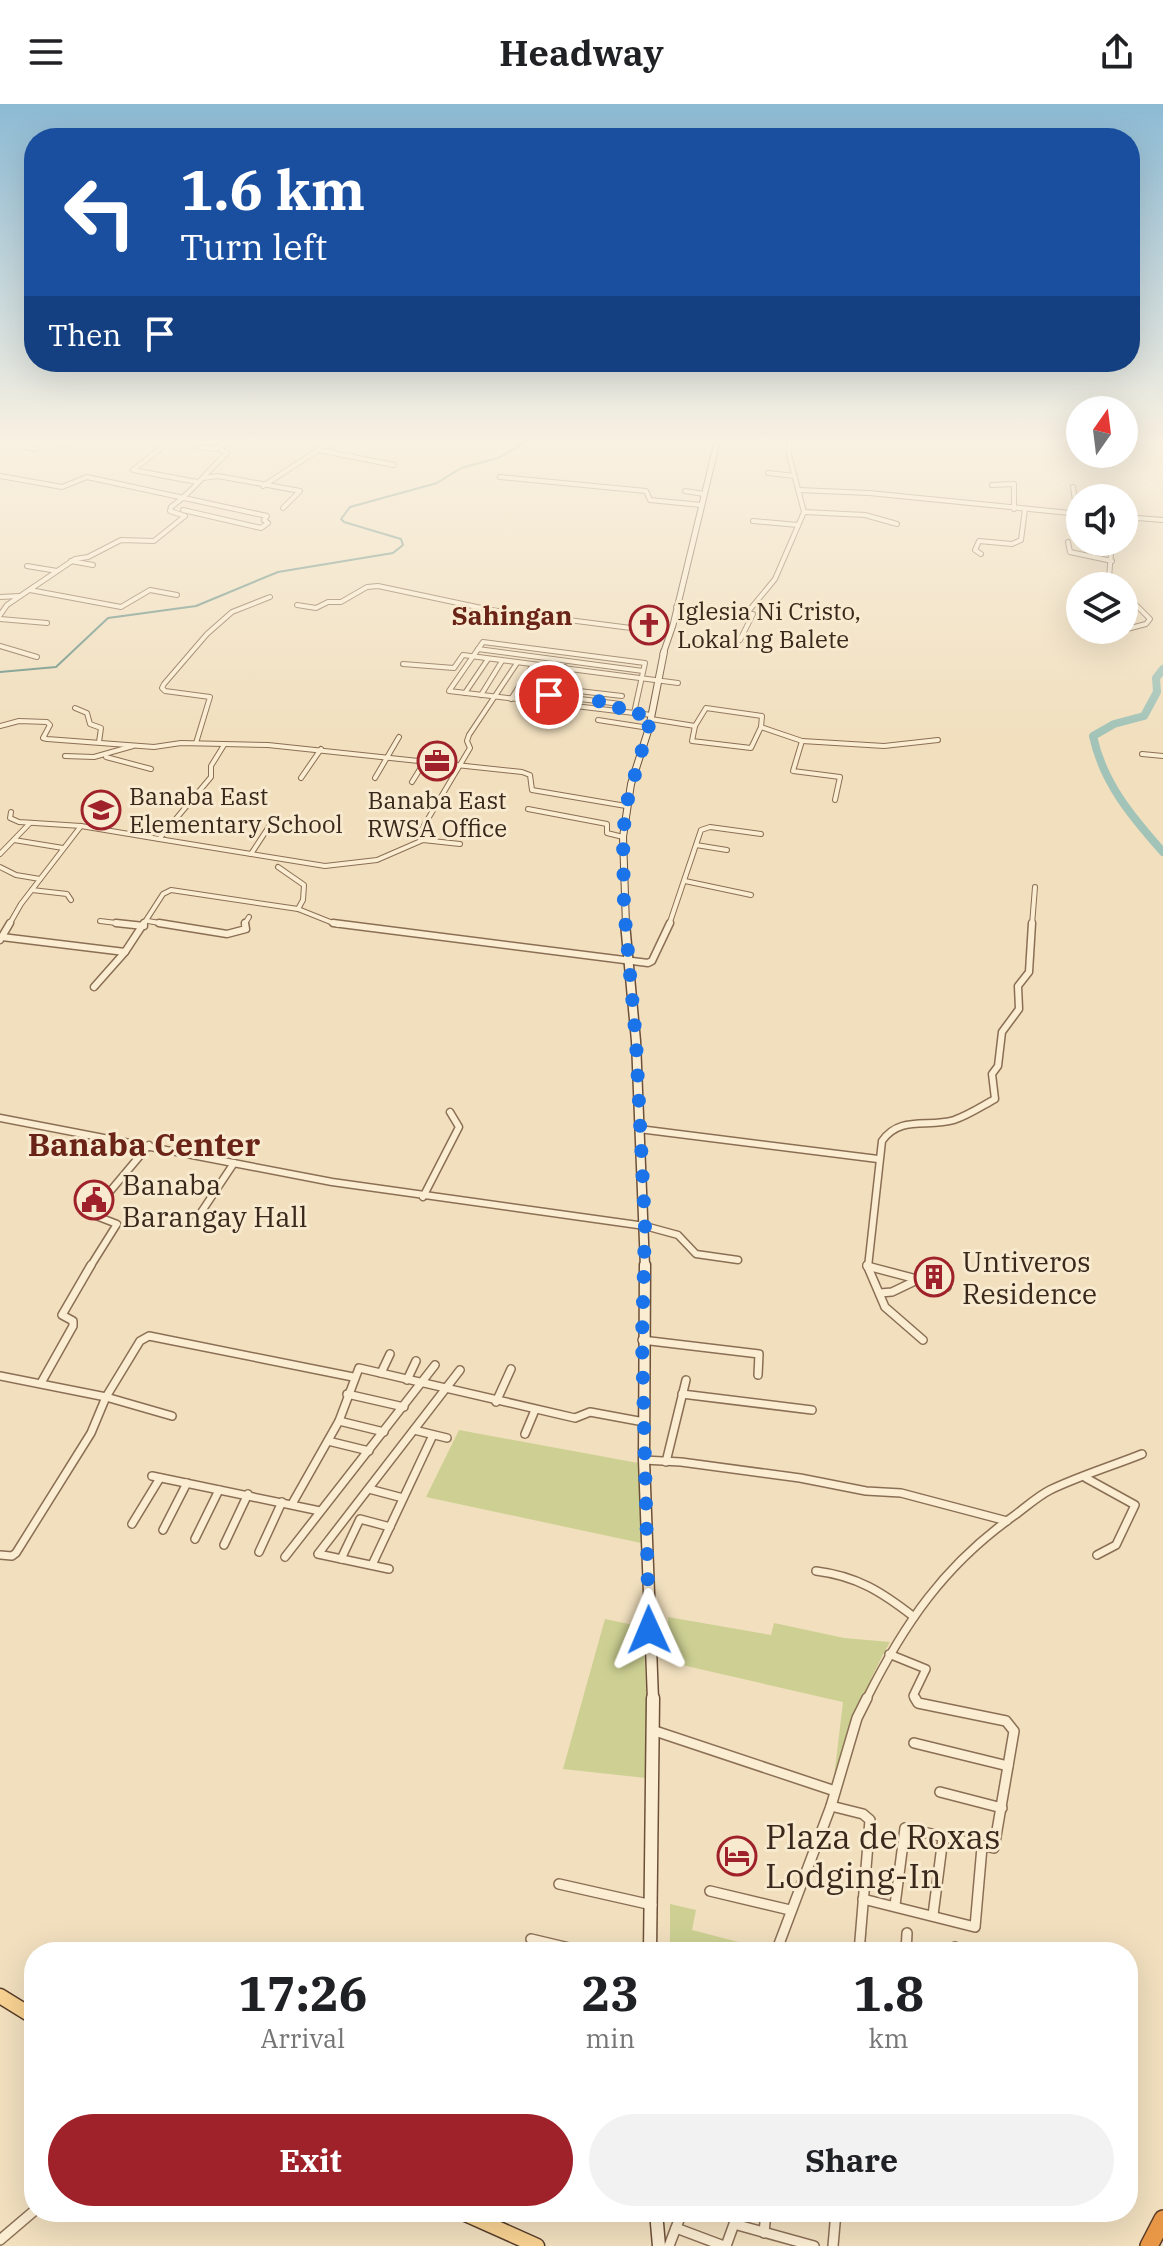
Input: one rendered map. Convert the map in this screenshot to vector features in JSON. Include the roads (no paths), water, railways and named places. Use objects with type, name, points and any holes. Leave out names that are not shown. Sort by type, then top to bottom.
[{"type":"highway","points":[[1149,2246],[1163,2219]]},
{"type":"main road","points":[[650,1942],[655,1731],[644,1460],[642,1340],[645,1226],[623,837],[626,806],[650,721],[693,538]]},
{"type":"main road","points":[[0,1996],[24,2011]]},
{"type":"main road","points":[[483,2222],[537,2246]]},
{"type":"main road","points":[[657,2222],[659,2246]]},
{"type":"street","points":[[47,623],[0,617],[5,606],[71,561],[88,557],[121,540],[152,542],[157,538]]},
{"type":"street","points":[[747,613],[775,579],[792,538]]},
{"type":"street","points":[[981,554],[975,550],[979,541],[1012,544],[1021,538]]},
{"type":"street","points":[[1089,556],[1112,561]]},
{"type":"street","points":[[1110,572],[1112,556]]},
{"type":"street","points":[[71,561],[93,565]]},
{"type":"street","points":[[27,566],[57,571]]},
{"type":"street","points":[[297,605],[316,608],[328,602],[342,602],[363,589],[378,586],[491,610],[670,633]]},
{"type":"street","points":[[30,590],[121,607],[150,590],[177,595]]},
{"type":"street","points":[[0,597],[20,596]]},
{"type":"street","points":[[196,743],[210,697],[165,691],[162,688],[164,684],[207,634],[232,612],[270,597]]},
{"type":"street","points":[[676,607],[753,614],[740,640]]},
{"type":"street","points":[[1138,607],[1150,619],[1138,626]]},
{"type":"street","points":[[634,713],[645,663],[483,642],[449,691],[634,713],[650,721]]},
{"type":"street","points":[[1,648],[37,657]]},
{"type":"street","points":[[478,649],[643,671]]},
{"type":"street","points":[[544,702],[573,654]]},
{"type":"street","points":[[403,664],[454,668],[463,655],[678,683]]},
{"type":"street","points":[[465,693],[488,659]]},
{"type":"street","points":[[481,695],[502,661]]},
{"type":"street","points":[[419,834],[470,748],[467,741],[469,735],[517,663]]},
{"type":"street","points":[[511,699],[533,665]]},
{"type":"street","points":[[527,700],[547,667]]},
{"type":"street","points":[[618,712],[627,677]]},
{"type":"street","points":[[553,688],[622,696]]},
{"type":"street","points":[[549,695],[620,704]]},
{"type":"street","points":[[75,708],[87,713],[90,724],[101,728],[99,742]]},
{"type":"street","points":[[706,708],[762,716],[761,727],[751,748],[692,741],[695,726],[706,708]]},
{"type":"street","points":[[598,720],[695,726]]},
{"type":"street","points":[[0,726],[15,721],[47,722],[50,725],[44,739],[137,745],[196,743],[321,749],[529,773],[532,790],[626,806]]},
{"type":"street","points":[[761,727],[802,741],[884,746],[938,740]]},
{"type":"street","points":[[375,778],[399,737]]},
{"type":"street","points":[[802,741],[793,771],[840,777],[835,800]]},
{"type":"street","points":[[102,756],[137,745]]},
{"type":"street","points":[[159,839],[211,777],[211,766],[224,745]]},
{"type":"street","points":[[301,778],[321,749]]},
{"type":"street","points":[[1142,754],[1163,756]]},
{"type":"street","points":[[65,756],[102,756],[151,769]]},
{"type":"street","points":[[412,782],[425,761]]},
{"type":"street","points":[[528,809],[607,824],[607,833],[623,837]]},
{"type":"street","points":[[1,815],[10,814],[14,821],[81,826],[325,866],[377,860],[423,840],[460,844]]},
{"type":"street","points":[[251,854],[272,822]]},
{"type":"street","points":[[0,854],[30,823]]},
{"type":"street","points":[[81,826],[32,890],[1,938],[125,952]]},
{"type":"street","points":[[94,987],[146,924],[163,894],[171,890],[298,909],[339,925],[628,962],[652,961],[704,827],[761,834]]},
{"type":"street","points":[[14,840],[63,848]]},
{"type":"street","points":[[696,845],[727,850]]},
{"type":"street","points":[[0,867],[16,875],[40,879]]},
{"type":"street","points":[[278,867],[304,885],[303,900],[298,909]]},
{"type":"street","points":[[685,881],[751,895]]},
{"type":"street","points":[[923,1340],[885,1307],[867,1266],[878,1159],[885,1134],[895,1127],[939,1124],[957,1119],[995,1099],[992,1074],[998,1066],[1002,1032],[1019,1009],[1018,986],[1029,972],[1035,887]]},
{"type":"street","points":[[32,890],[67,894],[71,900]]},
{"type":"street","points":[[100,921],[231,934],[246,929],[244,925],[249,917]]},
{"type":"street","points":[[423,1197],[459,1127],[450,1112]]},
{"type":"street","points":[[0,1118],[423,1197],[645,1226],[678,1235],[689,1252],[738,1260]]},
{"type":"street","points":[[639,1129],[878,1159]]},
{"type":"street","points":[[41,1383],[73,1326],[73,1321],[62,1315],[117,1224],[91,1214],[149,1145]]},
{"type":"street","points":[[194,1223],[234,1163]]},
{"type":"street","points":[[867,1266],[947,1287]]},
{"type":"street","points":[[880,1293],[892,1292],[915,1281]]},
{"type":"street","points":[[0,1555],[12,1556],[16,1553],[91,1433],[106,1397],[140,1341],[149,1336],[353,1377]]},
{"type":"street","points":[[642,1340],[759,1354],[758,1375]]},
{"type":"street","points":[[381,1373],[390,1354]]},
{"type":"street","points":[[407,1380],[416,1361]]},
{"type":"street","points":[[285,1557],[435,1365]]},
{"type":"street","points":[[292,1504],[339,1421],[353,1377],[359,1368],[575,1418],[590,1412],[644,1422]]},
{"type":"street","points":[[496,1402],[511,1369]]},
{"type":"street","points":[[389,1569],[318,1554],[460,1370]]},
{"type":"street","points":[[0,1376],[106,1397],[172,1416]]},
{"type":"street","points":[[666,1462],[686,1380]]},
{"type":"street","points":[[347,1394],[404,1407]]},
{"type":"street","points":[[682,1394],[812,1410]]},
{"type":"street","points":[[525,1434],[535,1410]]},
{"type":"street","points":[[339,1421],[384,1432]]},
{"type":"street","points":[[414,1430],[447,1438]]},
{"type":"street","points":[[372,1565],[433,1435]]},
{"type":"street","points":[[328,1441],[369,1451]]},
{"type":"street","points":[[779,1942],[831,1806],[857,1718],[889,1654],[914,1617],[960,1558],[1048,1491],[1142,1454]]},
{"type":"street","points":[[644,1460],[800,1478],[866,1491],[901,1493],[1007,1521]]},
{"type":"street","points":[[132,1524],[156,1477],[320,1511]]},
{"type":"street","points":[[1086,1478],[1135,1505],[1116,1545],[1097,1555]]},
{"type":"street","points":[[163,1530],[187,1483]]},
{"type":"street","points":[[369,1489],[403,1498]]},
{"type":"street","points":[[195,1539],[219,1490]]},
{"type":"street","points":[[224,1545],[248,1494]]},
{"type":"street","points":[[259,1552],[282,1502]]},
{"type":"street","points":[[341,1559],[360,1519],[390,1527]]},
{"type":"street","points":[[816,1571],[850,1575],[869,1583],[914,1617]]},
{"type":"street","points":[[889,1654],[926,1669],[913,1700],[1012,1724],[1014,1731],[994,1848],[905,1828],[895,1905]]},
{"type":"street","points":[[655,1731],[835,1791]]},
{"type":"street","points":[[914,1743],[1008,1766]]},
{"type":"street","points":[[940,1792],[1002,1808]]},
{"type":"street","points":[[831,1806],[863,1814],[870,1820],[860,1942]]},
{"type":"street","points":[[933,1915],[943,1838]]},
{"type":"street","points":[[863,1899],[975,1927],[982,1847]]},
{"type":"street","points":[[559,1884],[652,1905]]},
{"type":"street","points":[[710,1891],[790,1910]]},
{"type":"street","points":[[907,1933],[907,1942]]},
{"type":"street","points":[[531,1939],[544,1942]]},
{"type":"street","points":[[0,2240],[24,2220]]},
{"type":"street","points":[[669,2246],[678,2222]]},
{"type":"street","points":[[764,2233],[765,2222]]},
{"type":"street","points":[[833,2246],[835,2222]]},
{"type":"street","points":[[676,2228],[725,2246],[734,2224],[814,2246]]},
{"type":"waterway","points":[[0,672],[56,667],[108,618],[196,606],[278,572],[393,553],[403,545],[398,538]]},
{"type":"waterway","points":[[1163,669],[1156,678],[1157,692],[1144,716],[1114,724],[1093,736],[1111,784],[1163,852]]},
{"type":"place","name":"Iglesia Ni Cristo, Lokal ng Balete","points":[[649,625]]},
{"type":"place","name":"Banaba East RWSA Office","points":[[437,761]]},
{"type":"place","name":"Banaba East Elementary School","points":[[101,810]]},
{"type":"place","name":"Banaba Barangay Hall","points":[[94,1200]]},
{"type":"place","name":"Untiveros Residence","points":[[934,1277]]},
{"type":"place","name":"Plaza de Roxas Lodging-In","points":[[737,1856]]},
{"type":"district","name":"Sahingan","points":[[512,615]]},
{"type":"district","name":"Banaba Center","points":[[144,1144]]}]
